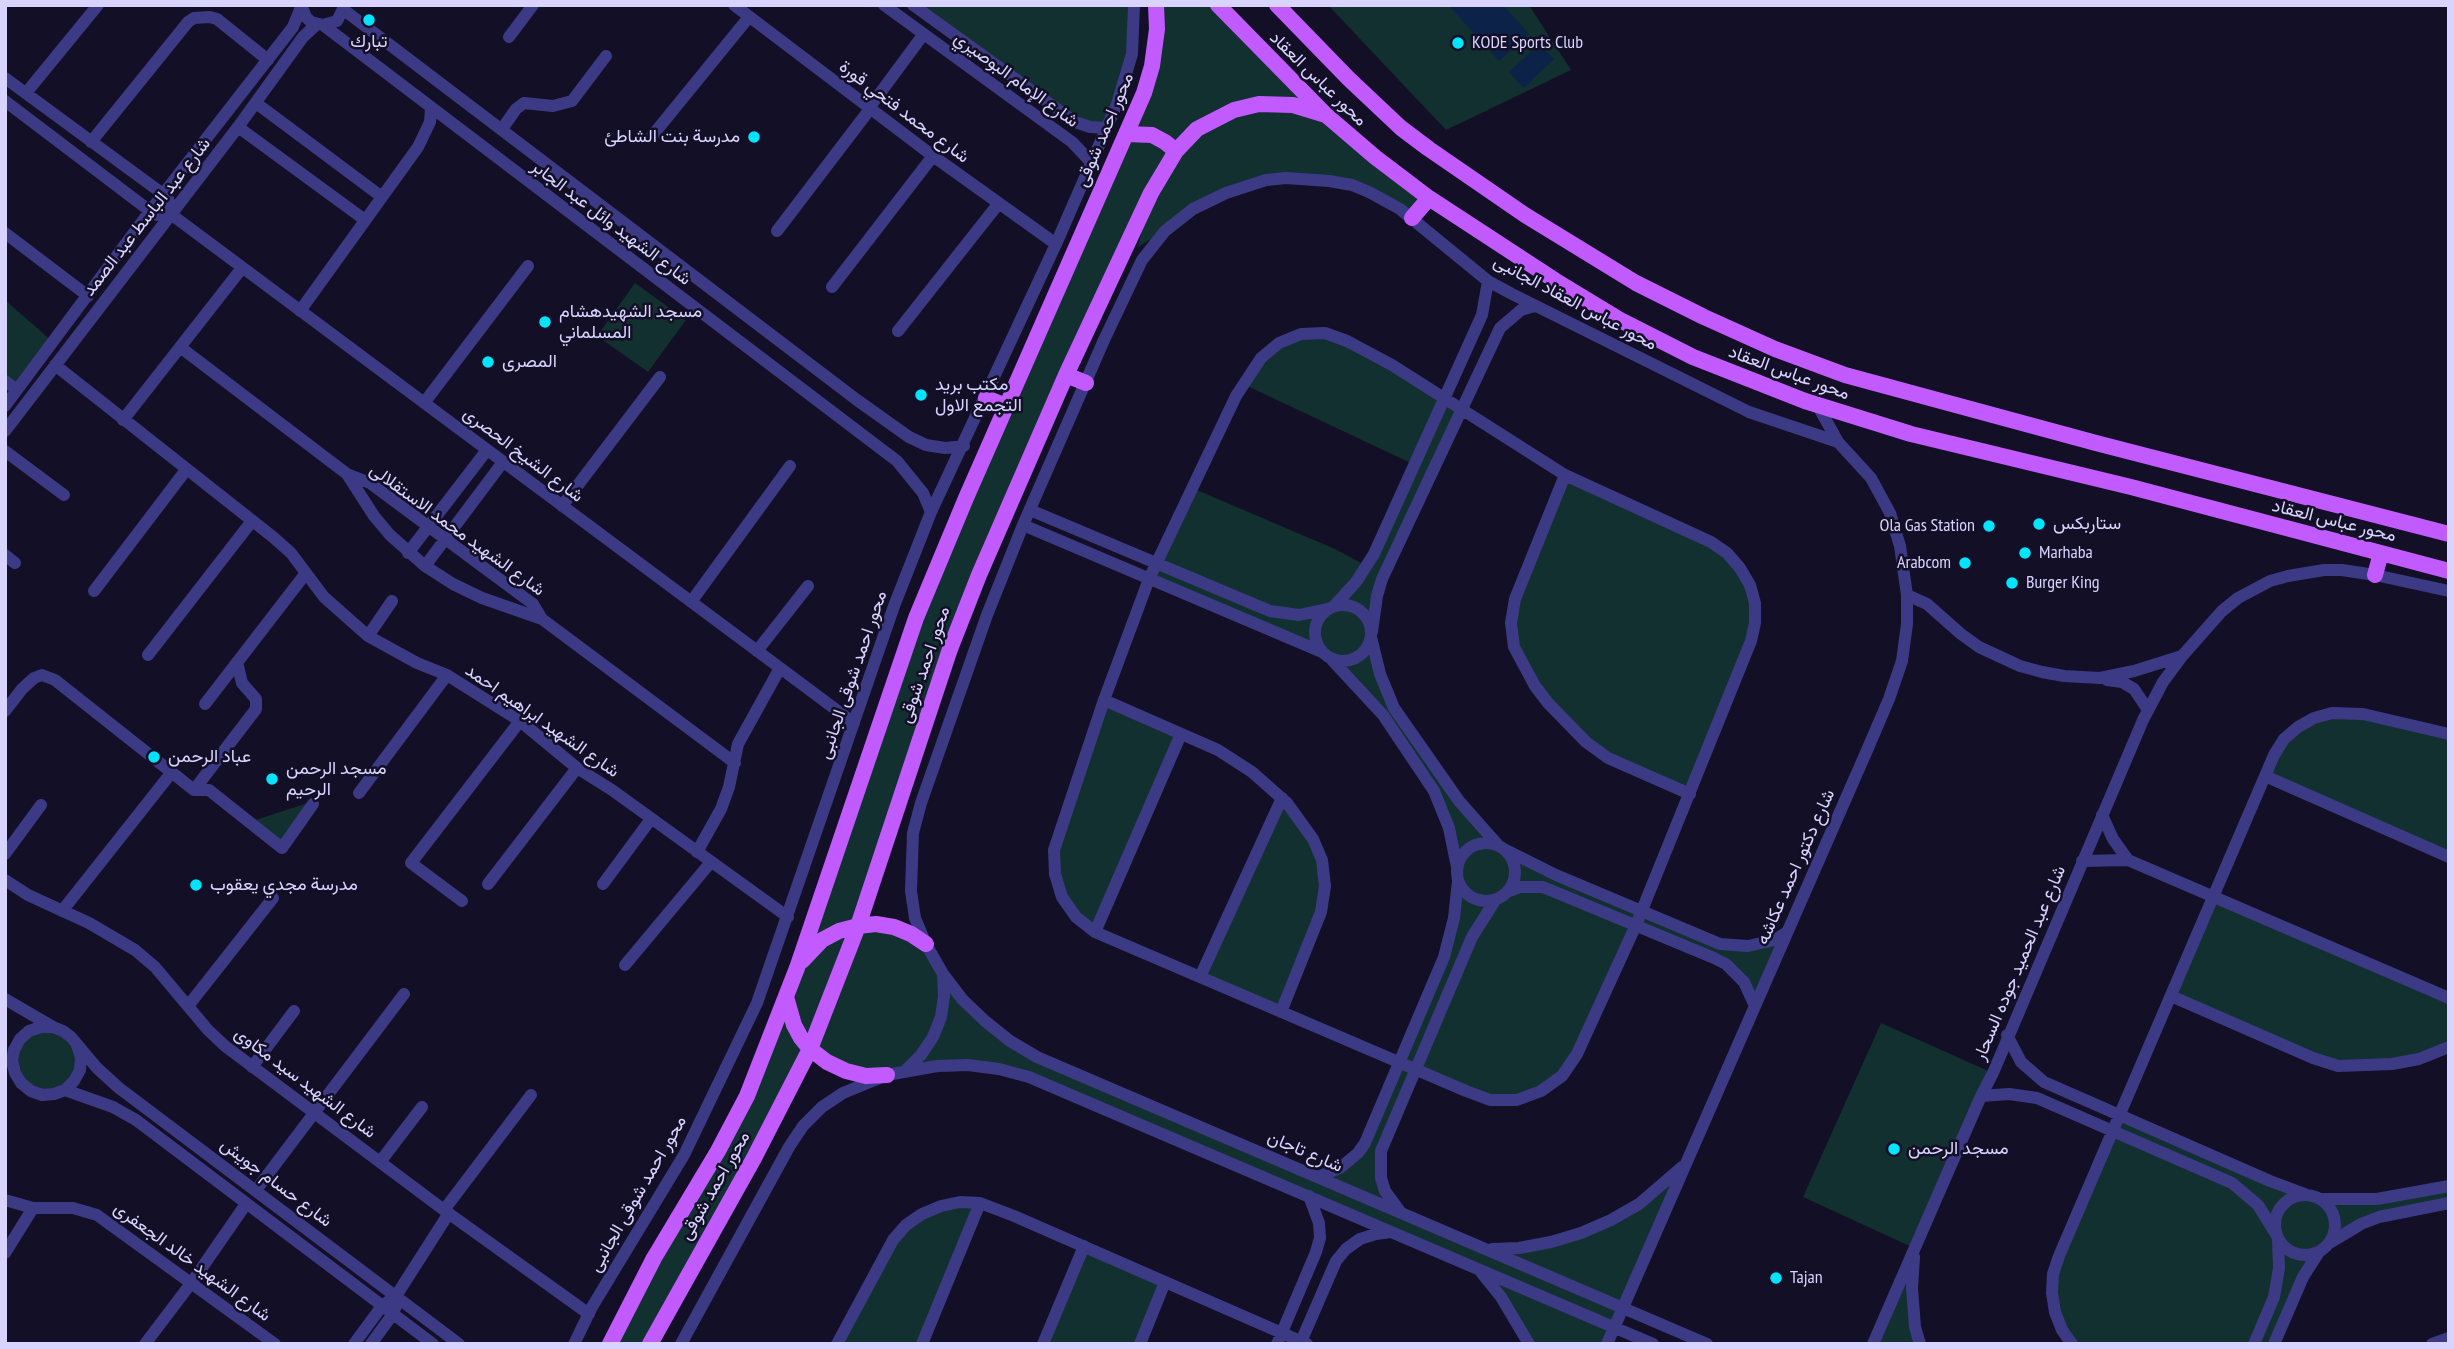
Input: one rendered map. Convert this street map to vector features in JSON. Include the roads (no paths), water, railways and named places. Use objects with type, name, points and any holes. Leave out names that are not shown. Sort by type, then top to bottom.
[{"type":"main road","name":"محور احمد شوقى","points":[[610,1344],[654,1258],[718,1151],[747,1096],[797,968],[916,618],[1144,93],[1152,66],[1157,29],[1156,5]]},
{"type":"main road","name":"محور عباس العقاد","points":[[1218,5],[1326,115],[1374,158],[1429,198],[1556,281],[1622,321],[1693,357],[1818,406],[1911,434],[2131,487],[2449,570]]},
{"type":"main road","name":"محور عباس العقاد","points":[[1277,5],[1401,128],[1437,155],[1506,204],[1636,283],[1716,323],[1845,375],[2449,534]]},
{"type":"main road","name":"محور احمد شوقى","points":[[650,1344],[754,1158],[810,1049],[858,926],[953,641],[978,575],[1150,193],[1176,151],[1197,129],[1234,110],[1259,104],[1293,105],[1326,115]]},
{"type":"main road","points":[[1126,134],[1152,135],[1176,151]]},
{"type":"main road","points":[[1412,218],[1429,198]]},
{"type":"main road","points":[[1066,375],[1086,383]]},
{"type":"main road","points":[[986,398],[1006,407]]},
{"type":"main road","points":[[2375,575],[2381,553]]},
{"type":"main road","points":[[797,968],[822,940],[839,931],[858,926],[894,927],[926,944]]},
{"type":"main road","points":[[786,997],[794,1025],[810,1049],[827,1062],[846,1071],[866,1076],[887,1075]]},
{"type":"street","points":[[26,93],[98,5]]},
{"type":"street","points":[[509,37],[533,5]]},
{"type":"street","name":"شارع محمد فتحي قورة","points":[[734,5],[933,156],[1056,244]]},
{"type":"street","name":"شارع الإمام البوصيري","points":[[884,5],[1072,142],[1091,162]]},
{"type":"street","name":"شارع الإمام البوصيري","points":[[913,5],[1075,122],[1106,128]]},
{"type":"street","name":"محور احمد شوقى الجانبى","points":[[574,1344],[589,1314],[684,1155],[757,1003],[894,606],[931,512],[1056,244],[1126,79],[1132,54],[1134,5]]},
{"type":"street","name":"شارع الشهيد وائل عبد الجابر","points":[[301,6],[306,18],[320,25],[419,98],[897,460],[917,484],[931,512]]},
{"type":"street","name":"شارع عبد الباسط عبد الصمد","points":[[5,406],[150,211],[293,27],[301,6]]},
{"type":"street","name":"شارع الشهيد وائل عبد الجابر","points":[[345,8],[909,437],[926,445],[945,448],[964,446]]},
{"type":"street","name":"شارع عبد الباسط عبد الصمد","points":[[5,431],[172,215],[303,37],[320,25],[337,21],[345,8]]},
{"type":"street","points":[[652,136],[749,17]]},
{"type":"street","points":[[91,142],[194,18],[217,19],[268,60]]},
{"type":"street","points":[[777,231],[923,35]]},
{"type":"street","points":[[502,129],[516,109],[524,103],[553,106],[572,100],[607,56]]},
{"type":"street","points":[[5,78],[163,194]]},
{"type":"street","points":[[419,98],[434,78]]},
{"type":"street","name":"شارع الشيخ الحصرى","points":[[5,101],[150,211],[157,215],[172,215],[854,723]]},
{"type":"street","points":[[256,103],[382,197]]},
{"type":"street","points":[[300,311],[422,139],[430,122],[432,108]]},
{"type":"street","points":[[238,127],[365,220]]},
{"type":"street","points":[[832,287],[933,156]]},
{"type":"street","name":"محور عباس العقاد الجانبى","points":[[1086,383],[1142,260],[1165,232],[1193,209],[1226,193],[1266,180],[1310,178],[1352,186],[1385,200],[1412,218],[1488,281],[1534,306],[1749,412],[1838,442]]},
{"type":"street","name":"شارع الشيخ الحصرى","points":[[163,194],[168,200],[172,215]]},
{"type":"street","points":[[898,331],[999,203]]},
{"type":"street","points":[[5,233],[88,296]]},
{"type":"street","points":[[424,403],[528,266]]},
{"type":"street","points":[[123,420],[242,268]]},
{"type":"street","points":[[1317,1177],[1340,1168],[1358,1153],[1365,1143],[1444,957],[1454,918],[1458,881],[1452,838],[1434,791],[1383,715],[1316,644],[1315,624],[1356,582],[1374,554],[1482,315],[1488,281]]},
{"type":"street","points":[[1023,526],[1327,656],[1342,662],[1353,660],[1362,655],[1368,647],[1382,579],[1500,328],[1521,310],[1534,306]]},
{"type":"street","points":[[1325,333],[1347,341],[1462,409],[1565,475],[1711,542],[1734,560],[1750,584],[1755,603],[1752,641],[1642,911],[1577,1054],[1562,1076],[1541,1091],[1517,1100],[1490,1100],[1095,932],[1076,917],[1062,897],[1055,874],[1054,850],[1104,700],[1149,579],[1236,396],[1261,358],[1279,342],[1301,334],[1325,333]]},
{"type":"street","name":"شارع الشهيد محمد الاستقلالى","points":[[180,346],[347,474],[370,483],[533,604],[542,619]]},
{"type":"street","name":"شارع الشهيد ابراهيم احمد","points":[[55,365],[291,553],[324,597],[368,636],[408,659],[447,676],[520,722],[577,768],[788,917]]},
{"type":"street","points":[[562,506],[660,377]]},
{"type":"street","points":[[5,381],[17,390]]},
{"type":"street","points":[[926,944],[915,918],[911,891],[913,833],[921,803],[987,615],[1086,383]]},
{"type":"street","points":[[842,420],[857,400]]},
{"type":"street","name":"شارع دكتور احمد عكاشه","points":[[1607,1344],[1889,699],[1902,661],[1907,624],[1907,596],[1900,546],[1885,500],[1871,478],[1838,442],[1818,406]]},
{"type":"street","points":[[408,553],[487,450]]},
{"type":"street","points":[[5,452],[65,495]]},
{"type":"street","points":[[425,566],[503,462]]},
{"type":"street","points":[[691,602],[790,466]]},
{"type":"street","points":[[94,591],[186,470]]},
{"type":"street","name":"شارع الشهيد محمد الاستقلالى","points":[[347,474],[374,516],[408,553],[425,566],[482,598],[542,619],[735,763]]},
{"type":"street","points":[[1565,475],[1515,599],[1511,623],[1514,648],[1548,703],[1586,741],[1608,758],[1690,794]]},
{"type":"street","points":[[1030,510],[1270,611],[1299,615],[1344,605],[1363,613],[1369,621],[1380,674],[1394,708],[1459,801],[1511,856],[1516,870],[1509,891]]},
{"type":"street","points":[[148,655],[252,521]]},
{"type":"street","name":"شارع عبد الحميد جوده السحار","points":[[1873,1344],[1980,1096],[1993,1073],[2102,815],[2163,682],[2222,611],[2254,589],[2288,576],[2324,570],[2375,575]]},
{"type":"street","points":[[205,704],[306,573]]},
{"type":"street","points":[[2375,575],[2449,591]]},
{"type":"street","points":[[757,651],[808,586]]},
{"type":"street","points":[[1907,596],[1927,604],[1961,634],[1999,657],[2064,677],[2122,682],[2134,689],[2148,710]]},
{"type":"street","points":[[368,636],[392,601]]},
{"type":"street","points":[[2100,678],[2182,656]]},
{"type":"street","points":[[194,790],[256,709],[256,699],[242,683],[237,662]]},
{"type":"street","points":[[697,852],[721,809],[738,744],[780,668]]},
{"type":"street","points":[[5,711],[29,682],[42,675],[55,680],[194,790],[209,790],[282,848],[313,804]]},
{"type":"street","points":[[359,793],[447,676]]},
{"type":"street","points":[[1104,700],[1218,750],[1252,772],[1282,798],[1313,839],[1322,860],[1325,886],[1321,912],[1281,1012]]},
{"type":"street","points":[[2071,1344],[2055,1312],[2053,1274],[2265,776],[2284,739],[2306,722],[2332,713],[2363,714],[2449,734]]},
{"type":"street","points":[[462,901],[411,863],[520,722]]},
{"type":"street","points":[[1095,932],[1181,734]]},
{"type":"street","points":[[488,884],[577,768]]},
{"type":"street","points":[[62,911],[172,772]]},
{"type":"street","points":[[2265,776],[2449,857]]},
{"type":"street","points":[[1200,977],[1282,798]]},
{"type":"street","points":[[5,854],[41,805]]},
{"type":"street","points":[[2102,815],[2113,839],[2128,860]]},
{"type":"street","points":[[604,884],[651,819]]},
{"type":"street","points":[[1457,867],[1465,851],[1471,846],[1480,843],[1502,847],[1556,875],[1720,944],[1761,944],[1786,933]]},
{"type":"street","points":[[2082,861],[2128,860],[2449,999]]},
{"type":"street","points":[[625,965],[711,862]]},
{"type":"street","name":"شارع الشهيد سيد مكاوى","points":[[5,880],[28,895],[89,923],[135,950],[155,967],[208,1030],[252,1067],[589,1314]]},
{"type":"street","points":[[1458,881],[1469,896],[1478,900],[1496,899]]},
{"type":"street","points":[[1401,1213],[1385,1191],[1380,1165],[1381,1151],[1472,937],[1496,899],[1509,891],[1520,887],[1543,887],[1726,964],[1744,982],[1755,1006]]},
{"type":"street","points":[[188,1006],[273,898]]},
{"type":"street","name":"شارع تاجان","points":[[926,944],[943,974],[970,1007],[1010,1041],[1037,1057],[1707,1344]]},
{"type":"street","points":[[906,1070],[921,1055],[933,1037],[944,996],[943,974]]},
{"type":"street","points":[[256,1190],[404,994]]},
{"type":"street","points":[[2171,996],[2312,1058],[2339,1066],[2406,1061],[2444,1051],[2449,1047]]},
{"type":"street","points":[[5,999],[71,1037],[81,1057],[80,1070],[65,1090],[54,1094],[30,1091],[15,1073],[12,1061],[14,1050],[20,1039],[30,1031],[53,1027]]},
{"type":"street","points":[[252,1067],[294,1011]]},
{"type":"street","points":[[5,1035],[14,1050]]},
{"type":"street","points":[[2007,1035],[2021,1062],[2044,1082],[2305,1194],[2322,1199],[2377,1199],[2449,1186]]},
{"type":"street","name":"شارع حسام جويش","points":[[77,1045],[119,1088],[459,1344]]},
{"type":"street","points":[[681,1344],[752,1212],[803,1126],[832,1100],[866,1082],[906,1070],[958,1065],[999,1069],[1059,1089],[1653,1344]]},
{"type":"street","points":[[1059,1089],[1067,1070]]},
{"type":"street","name":"شارع حسام جويش","points":[[65,1090],[114,1107],[136,1120],[433,1344]]},
{"type":"street","points":[[1980,1096],[2009,1094],[2037,1098],[2232,1183],[2258,1205],[2285,1248],[2296,1254],[2308,1255],[2324,1248],[2352,1228],[2379,1217],[2449,1203]]},
{"type":"street","points":[[372,1344],[393,1314],[396,1296],[447,1212],[531,1095]]},
{"type":"street","points":[[380,1162],[422,1107]]},
{"type":"street","points":[[1487,1250],[1551,1242],[1609,1221],[1639,1204],[1664,1185],[1687,1162]]},
{"type":"street","points":[[2254,1344],[2274,1297],[2278,1268],[2275,1215],[2286,1200],[2305,1194]]},
{"type":"street","points":[[1279,1338],[1317,1252],[1320,1238],[1318,1216],[1309,1196]]},
{"type":"street","points":[[2274,1344],[2303,1277],[2334,1233],[2335,1220],[2331,1208],[2322,1199]]},
{"type":"street","name":"شارع الشهيد خالد الجعفرى","points":[[5,1200],[33,1208],[73,1208],[97,1215],[275,1344]]},
{"type":"street","points":[[837,1344],[888,1249],[906,1225],[922,1214],[960,1202],[980,1203],[1165,1282],[1279,1338],[1303,1343],[1336,1261],[1360,1239],[1392,1232]]},
{"type":"street","points":[[922,1344],[980,1203]]},
{"type":"street","points":[[145,1344],[246,1204]]},
{"type":"street","points":[[5,1252],[33,1208]]},
{"type":"street","points":[[1450,1257],[1458,1237]]},
{"type":"street","points":[[1043,1344],[1084,1246]]},
{"type":"street","points":[[1914,1248],[1912,1288],[1920,1344]]},
{"type":"street","points":[[1478,1269],[1501,1297],[1529,1344]]},
{"type":"street","points":[[1140,1344],[1165,1282]]},
{"type":"street","points":[[354,1344],[382,1306],[396,1296]]},
{"type":"street","points":[[2432,1344],[2449,1338]]},
{"type":"water","points":[[1448,5],[1503,5],[1529,34],[1499,61]]},
{"type":"water","points":[[1539,44],[1554,59],[1524,88],[1509,72]]},
{"type":"place","name":"تبارك","points":[[369,20]]},
{"type":"place","name":"KODE Sports Club","points":[[1458,43]]},
{"type":"place","name":"مدرسة بنت الشاطئ","points":[[754,137]]},
{"type":"place","name":"مسجد الشهيدهشام المسلماني","points":[[545,322]]},
{"type":"place","name":"المصرى","points":[[488,362]]},
{"type":"place","name":"مكتب بريد التجمع الاول","points":[[921,395]]},
{"type":"place","name":"ستاربكس","points":[[2039,524]]},
{"type":"place","name":"Ola Gas Station","points":[[1989,526]]},
{"type":"place","name":"Marhaba","points":[[2025,553]]},
{"type":"place","name":"Arabcom","points":[[1965,563]]},
{"type":"place","name":"Burger King","points":[[2012,583]]},
{"type":"place","name":"عباد الرحمن","points":[[154,757]]},
{"type":"place","name":"مسجد الرحمن الرحيم","points":[[272,779]]},
{"type":"place","name":"مدرسة مجدي يعقوب","points":[[196,885]]},
{"type":"place","name":"مسجد الرحمن","points":[[1894,1149]]},
{"type":"place","name":"Tajan","points":[[1776,1278]]}]
